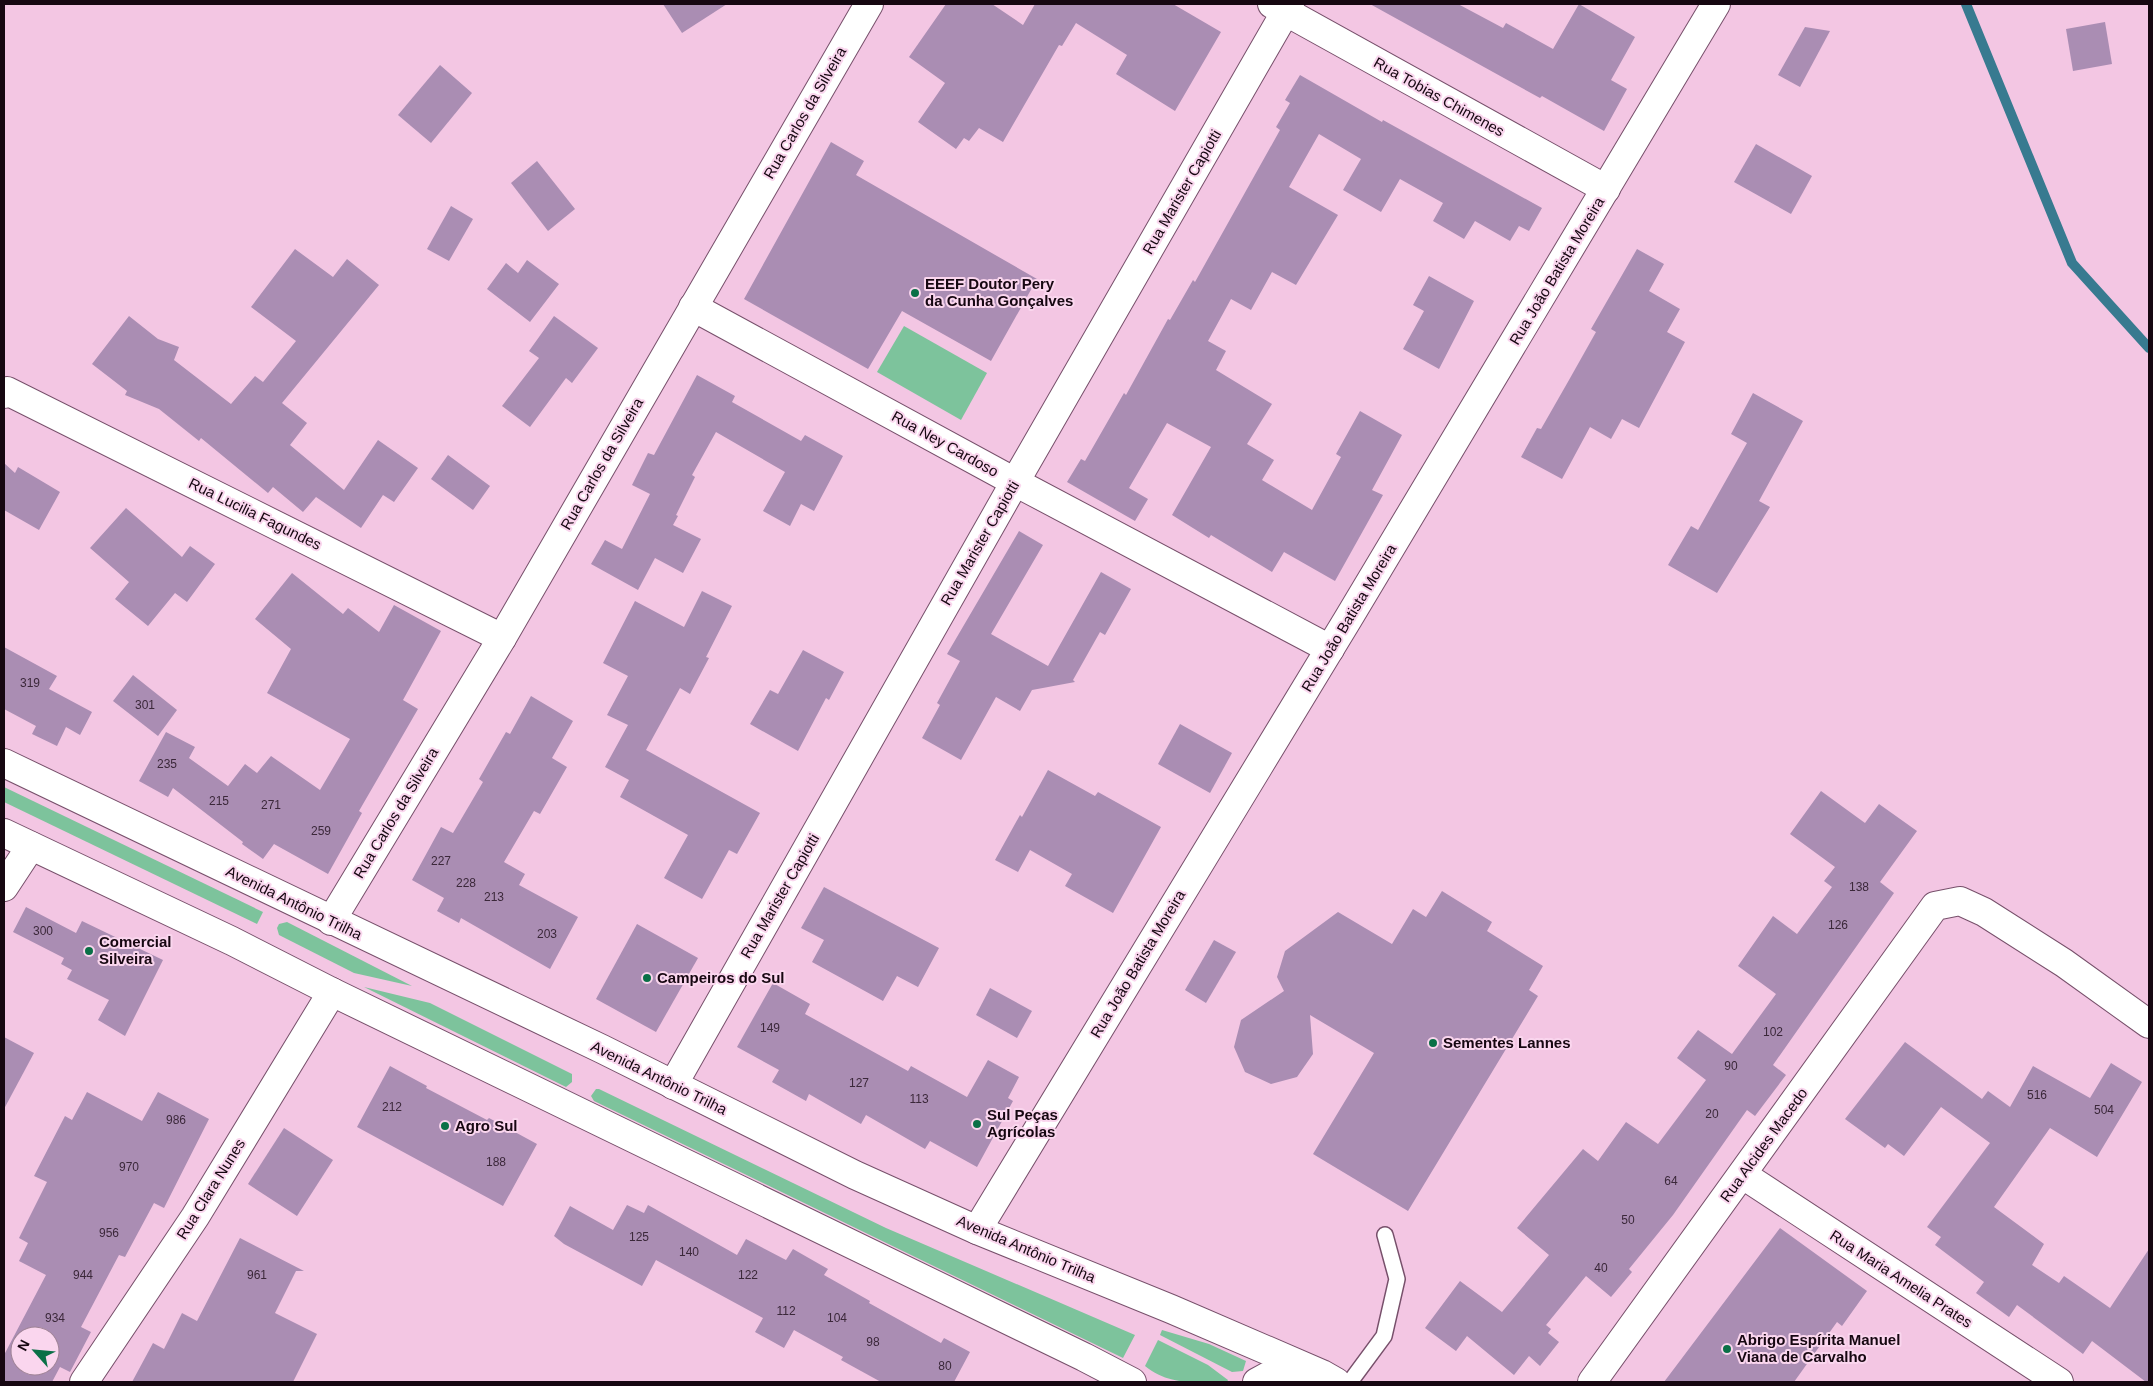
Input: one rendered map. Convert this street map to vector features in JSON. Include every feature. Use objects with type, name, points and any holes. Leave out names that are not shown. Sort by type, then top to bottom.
[{"type":"street","name":"Rua Carlos da Silveira","points":[[331,921],[502,638],[869,4]]},
{"type":"street","name":"Rua João Batista Moreira","points":[[977,1230],[1330,649],[1716,4]]},
{"type":"street","name":"Rua Tobias Chimenes","points":[[1283,6],[1606,189]]},
{"type":"street","name":"Rua Marister Capiotti","points":[[673,1085],[1283,6]]},
{"type":"street","name":"Rua Ney Cardoso","points":[[693,307],[1015,482],[1330,649]]},
{"type":"street","name":"Rua Lucilia Fagundes","points":[[5,392],[502,638]]},
{"type":"street","name":"Avenida Antônio Trilha","points":[[4,763],[602,1049],[855,1175],[977,1230],[1171,1309],[1329,1378]]},
{"type":"street","points":[[4,833],[232,941],[332,992],[1132,1382]]},
{"type":"street","points":[[4,887],[31,846]]},
{"type":"street","name":"Rua Alcides Macedo","points":[[1592,1382],[1935,906],[1960,901],[1984,912],[2064,963],[2149,1024]]},
{"type":"street","name":"Rua Clara Nunes","points":[[84,1382],[195,1217],[332,992]]},
{"type":"street","name":"Rua Maria Amelia Prates","points":[[1743,1175],[2059,1382]]},
{"type":"street","name":"Avenida Antônio Trilha","points":[[1257,1382],[1269,1374],[1296,1369],[1329,1378]]},
{"type":"lane","points":[[1350,1382],[1384,1336],[1397,1279],[1385,1235]]},
{"type":"green space","points":[[904,326],[987,373],[961,420],[877,372]]},
{"type":"green space","points":[[4,787],[263,912],[257,924],[4,802]]},
{"type":"green space","points":[[287,922],[412,986],[354,973],[279,935],[277,928],[279,924]]},
{"type":"green space","points":[[364,987],[430,1003],[572,1074],[572,1082],[566,1087]]},
{"type":"green space","points":[[596,1089],[886,1228],[1135,1335],[1123,1358],[594,1101],[591,1096]]},
{"type":"green space","points":[[1162,1330],[1209,1344],[1246,1361],[1243,1371],[1232,1372],[1160,1335]]},
{"type":"green space","points":[[1158,1340],[1208,1365],[1228,1380],[1227,1382],[1174,1380],[1154,1372],[1145,1366]]},
{"type":"building","points":[[663,4],[727,4],[682,33]]},
{"type":"building","points":[[946,4],[992,4],[1023,25],[1035,4],[1173,4],[1221,32],[1175,111],[1116,74],[1127,55],[1076,23],[1062,46],[1059,45],[1003,142],[979,128],[969,141],[964,138],[956,149],[918,122],[945,83],[909,57]]},
{"type":"building","points":[[1370,4],[1458,4],[1503,28],[1506,23],[1553,49],[1579,4],[1635,37],[1611,80],[1627,89],[1604,131],[1542,96],[1540,98]]},
{"type":"building","points":[[2105,22],[2112,64],[2073,71],[2066,29]]},
{"type":"building","points":[[1805,27],[1830,31],[1800,87],[1778,75]]},
{"type":"building","points":[[440,65],[472,93],[431,143],[398,115]]},
{"type":"building","points":[[1300,75],[1382,122],[1383,120],[1542,208],[1529,231],[1519,226],[1510,241],[1475,221],[1464,239],[1433,221],[1443,203],[1400,179],[1381,212],[1343,190],[1361,159],[1319,134],[1289,187],[1338,215],[1296,285],[1272,272],[1251,310],[1231,299],[1208,341],[1226,351],[1216,370],[1272,404],[1247,444],[1274,460],[1262,480],[1312,510],[1341,457],[1336,454],[1360,411],[1402,435],[1372,490],[1383,495],[1335,581],[1284,552],[1272,572],[1211,535],[1209,538],[1172,515],[1211,447],[1167,423],[1129,488],[1148,499],[1135,521],[1067,482],[1081,459],[1085,461],[1124,393],[1126,395],[1168,319],[1170,320],[1193,280],[1195,282],[1280,130],[1276,127],[1290,103],[1285,100]]},
{"type":"building","name":"EEEF Doutor Pery da Cunha Gonçalves","points":[[831,142],[864,161],[856,175],[1037,279],[991,361],[902,311],[868,369],[744,299]]},
{"type":"building","points":[[1756,144],[1812,176],[1791,214],[1734,182]]},
{"type":"building","points":[[537,161],[575,209],[548,231],[511,183]]},
{"type":"building","points":[[451,206],[473,219],[449,261],[427,249]]},
{"type":"building","points":[[295,249],[333,277],[347,259],[379,285],[282,403],[307,423],[290,445],[344,490],[378,440],[418,468],[394,502],[383,495],[361,528],[316,497],[303,512],[273,487],[268,493],[201,438],[199,441],[159,409],[125,395],[127,391],[92,364],[129,316],[158,339],[179,347],[174,360],[231,404],[255,376],[263,382],[296,341],[251,307]]},
{"type":"building","points":[[1637,249],[1664,264],[1649,291],[1680,309],[1667,332],[1685,342],[1639,428],[1622,419],[1611,439],[1590,427],[1562,479],[1521,457],[1537,428],[1541,429],[1596,332],[1591,329]]},
{"type":"building","points":[[527,260],[559,284],[530,322],[487,289],[506,263],[518,273]]},
{"type":"building","points":[[1429,276],[1474,301],[1439,369],[1403,349],[1424,311],[1413,305]]},
{"type":"building","points":[[554,316],[598,348],[572,383],[566,378],[530,427],[502,406],[539,358],[529,351]]},
{"type":"building","points":[[697,375],[735,396],[732,402],[801,441],[805,435],[843,456],[814,511],[801,504],[790,526],[763,511],[785,472],[716,432],[692,475],[695,477],[673,525],[701,539],[683,573],[655,558],[638,590],[591,564],[605,540],[622,549],[650,494],[632,485],[648,453],[654,455]]},
{"type":"building","points":[[1753,393],[1803,421],[1759,501],[1770,507],[1717,593],[1668,565],[1691,526],[1698,530],[1747,443],[1731,434]]},
{"type":"building","points":[[448,455],[490,486],[473,510],[431,479]]},
{"type":"building","points":[[4,463],[15,473],[18,467],[60,492],[39,530],[4,510]]},
{"type":"building","points":[[126,508],[182,557],[190,546],[215,564],[187,602],[175,593],[148,626],[115,599],[129,582],[90,548]]},
{"type":"building","points":[[1019,531],[1043,545],[991,634],[1048,666],[1101,572],[1131,589],[1105,635],[1100,632],[1073,680],[1075,682],[1032,690],[1020,711],[996,697],[961,760],[922,738],[940,705],[937,703],[960,661],[947,654]]},
{"type":"building","points":[[292,573],[343,614],[348,608],[379,632],[394,605],[441,631],[403,700],[418,709],[359,811],[362,813],[328,874],[274,844],[263,859],[173,788],[168,797],[139,781],[166,732],[195,747],[189,758],[228,786],[245,764],[257,773],[271,756],[320,790],[350,739],[267,693],[291,649],[255,619]]},
{"type":"building","points":[[702,591],[732,606],[706,657],[709,658],[690,694],[680,688],[646,750],[760,813],[737,854],[729,850],[702,899],[664,878],[688,835],[620,797],[629,780],[605,767],[628,725],[607,715],[628,676],[603,663],[635,601],[684,627]]},
{"type":"building","points":[[4,647],[57,676],[49,689],[92,712],[80,735],[66,727],[57,746],[32,734],[36,726],[4,709]]},
{"type":"building","points":[[803,650],[844,672],[829,700],[826,698],[798,751],[750,724],[770,690],[778,694]]},
{"type":"building","points":[[133,675],[177,710],[158,736],[113,701]]},
{"type":"building","points":[[531,696],[573,721],[552,758],[567,767],[540,814],[534,811],[504,862],[525,874],[519,885],[578,917],[550,969],[461,918],[459,923],[437,911],[444,898],[412,880],[441,827],[453,833],[483,782],[479,779],[506,732],[510,734]]},
{"type":"building","points":[[1180,724],[1232,753],[1210,793],[1158,764]]},
{"type":"building","points":[[1048,770],[1095,796],[1098,792],[1161,827],[1113,913],[1065,886],[1072,874],[1030,850],[1018,872],[995,860]]},
{"type":"building","points":[[1821,791],[1865,823],[1879,804],[1917,831],[1880,882],[1894,893],[1773,1065],[1786,1075],[1755,1116],[1747,1110],[1673,1215],[1629,1269],[1632,1272],[1611,1297],[1586,1276],[1546,1325],[1551,1329],[1548,1333],[1559,1342],[1540,1366],[1529,1356],[1514,1375],[1467,1336],[1456,1351],[1425,1328],[1460,1281],[1502,1312],[1549,1255],[1517,1228],[1583,1149],[1598,1161],[1626,1122],[1658,1144],[1706,1080],[1677,1058],[1698,1030],[1732,1054],[1776,994],[1738,966],[1773,916],[1797,934],[1832,887],[1824,881],[1835,867],[1790,834]]},
{"type":"building","points":[[824,887],[939,948],[918,987],[897,976],[883,1001],[812,962],[824,940],[801,928]]},
{"type":"building","name":"Sementes Lannes","points":[[1442,891],[1492,922],[1487,931],[1543,966],[1529,990],[1538,996],[1408,1211],[1313,1154],[1374,1053],[1310,1015],[1313,1054],[1297,1077],[1271,1084],[1245,1072],[1234,1047],[1241,1020],[1284,991],[1277,977],[1285,951],[1338,912],[1392,944],[1413,909],[1426,917]]},
{"type":"building","points":[[26,907],[76,933],[82,921],[163,960],[125,1036],[98,1020],[109,1000],[67,979],[72,970],[61,964],[64,958],[13,932]]},
{"type":"building","name":"Campeiros do Sul","points":[[637,924],[698,958],[656,1032],[596,999]]},
{"type":"building","points":[[1214,940],[1236,952],[1206,1003],[1185,990]]},
{"type":"building","points":[[773,983],[810,1004],[805,1014],[908,1071],[911,1066],[967,1097],[988,1060],[1019,1077],[1008,1098],[1013,1101],[977,1167],[930,1141],[925,1149],[866,1115],[861,1124],[809,1094],[806,1101],[772,1082],[779,1070],[737,1047]]},
{"type":"building","points":[[990,988],[1032,1011],[1017,1038],[976,1015]]},
{"type":"building","points":[[4,1037],[34,1053],[4,1109]]},
{"type":"building","points":[[1905,1042],[1982,1099],[1988,1091],[2010,1107],[2033,1066],[2090,1098],[2111,1063],[2142,1082],[2097,1157],[2050,1128],[1994,1207],[2044,1244],[2032,1265],[2059,1283],[2064,1276],[2110,1308],[2149,1249],[2149,1382],[2146,1382],[2092,1341],[2083,1354],[2017,1305],[2009,1317],[1976,1293],[1984,1282],[1935,1245],[1941,1237],[1927,1227],[1990,1143],[1941,1107],[1904,1156],[1888,1144],[1885,1148],[1845,1119]]},
{"type":"building","points":[[390,1066],[427,1086],[426,1088],[487,1120],[489,1118],[537,1144],[503,1206],[357,1127]]},
{"type":"building","points":[[87,1092],[142,1121],[158,1092],[209,1119],[164,1208],[154,1203],[125,1257],[119,1255],[81,1327],[91,1332],[70,1372],[60,1367],[60,1326],[19,1326],[46,1275],[19,1261],[28,1243],[19,1238],[47,1182],[34,1176],[65,1116],[72,1120]]},
{"type":"building","points":[[284,1128],[333,1160],[297,1216],[248,1184]]},
{"type":"building","points":[[627,1205],[644,1213],[648,1205],[737,1255],[746,1239],[786,1260],[793,1249],[828,1269],[824,1275],[870,1301],[869,1303],[941,1343],[944,1338],[970,1352],[954,1382],[881,1382],[841,1360],[843,1357],[794,1330],[784,1348],[755,1332],[763,1318],[656,1260],[642,1286],[564,1244],[554,1236],[570,1206],[613,1230]]},
{"type":"building","points":[[1780,1228],[1867,1291],[1842,1326],[1837,1322],[1794,1382],[1664,1382]]},
{"type":"building","points":[[240,1238],[304,1271],[296,1271],[275,1313],[317,1334],[293,1382],[132,1382],[153,1343],[164,1349],[182,1313],[197,1321]]},
{"type":"building","points":[[10,1344],[10,1376],[55,1376],[52,1382],[4,1382],[4,1355]]},
{"type":"waterway","points":[[1966,4],[2072,263],[2149,348]]},
{"type":"place","name":"EEEF Doutor Pery da Cunha Gonçalves","points":[[915,293]]},
{"type":"place","name":"Comercial Silveira","points":[[89,951]]},
{"type":"place","name":"Campeiros do Sul","points":[[647,978]]},
{"type":"place","name":"Sementes Lannes","points":[[1433,1043]]},
{"type":"place","name":"Sul Peças Agrícolas","points":[[977,1124]]},
{"type":"place","name":"Agro Sul","points":[[445,1126]]},
{"type":"place","name":"Abrigo Espírita Manuel Viana de Carvalho","points":[[1727,1349]]}]
